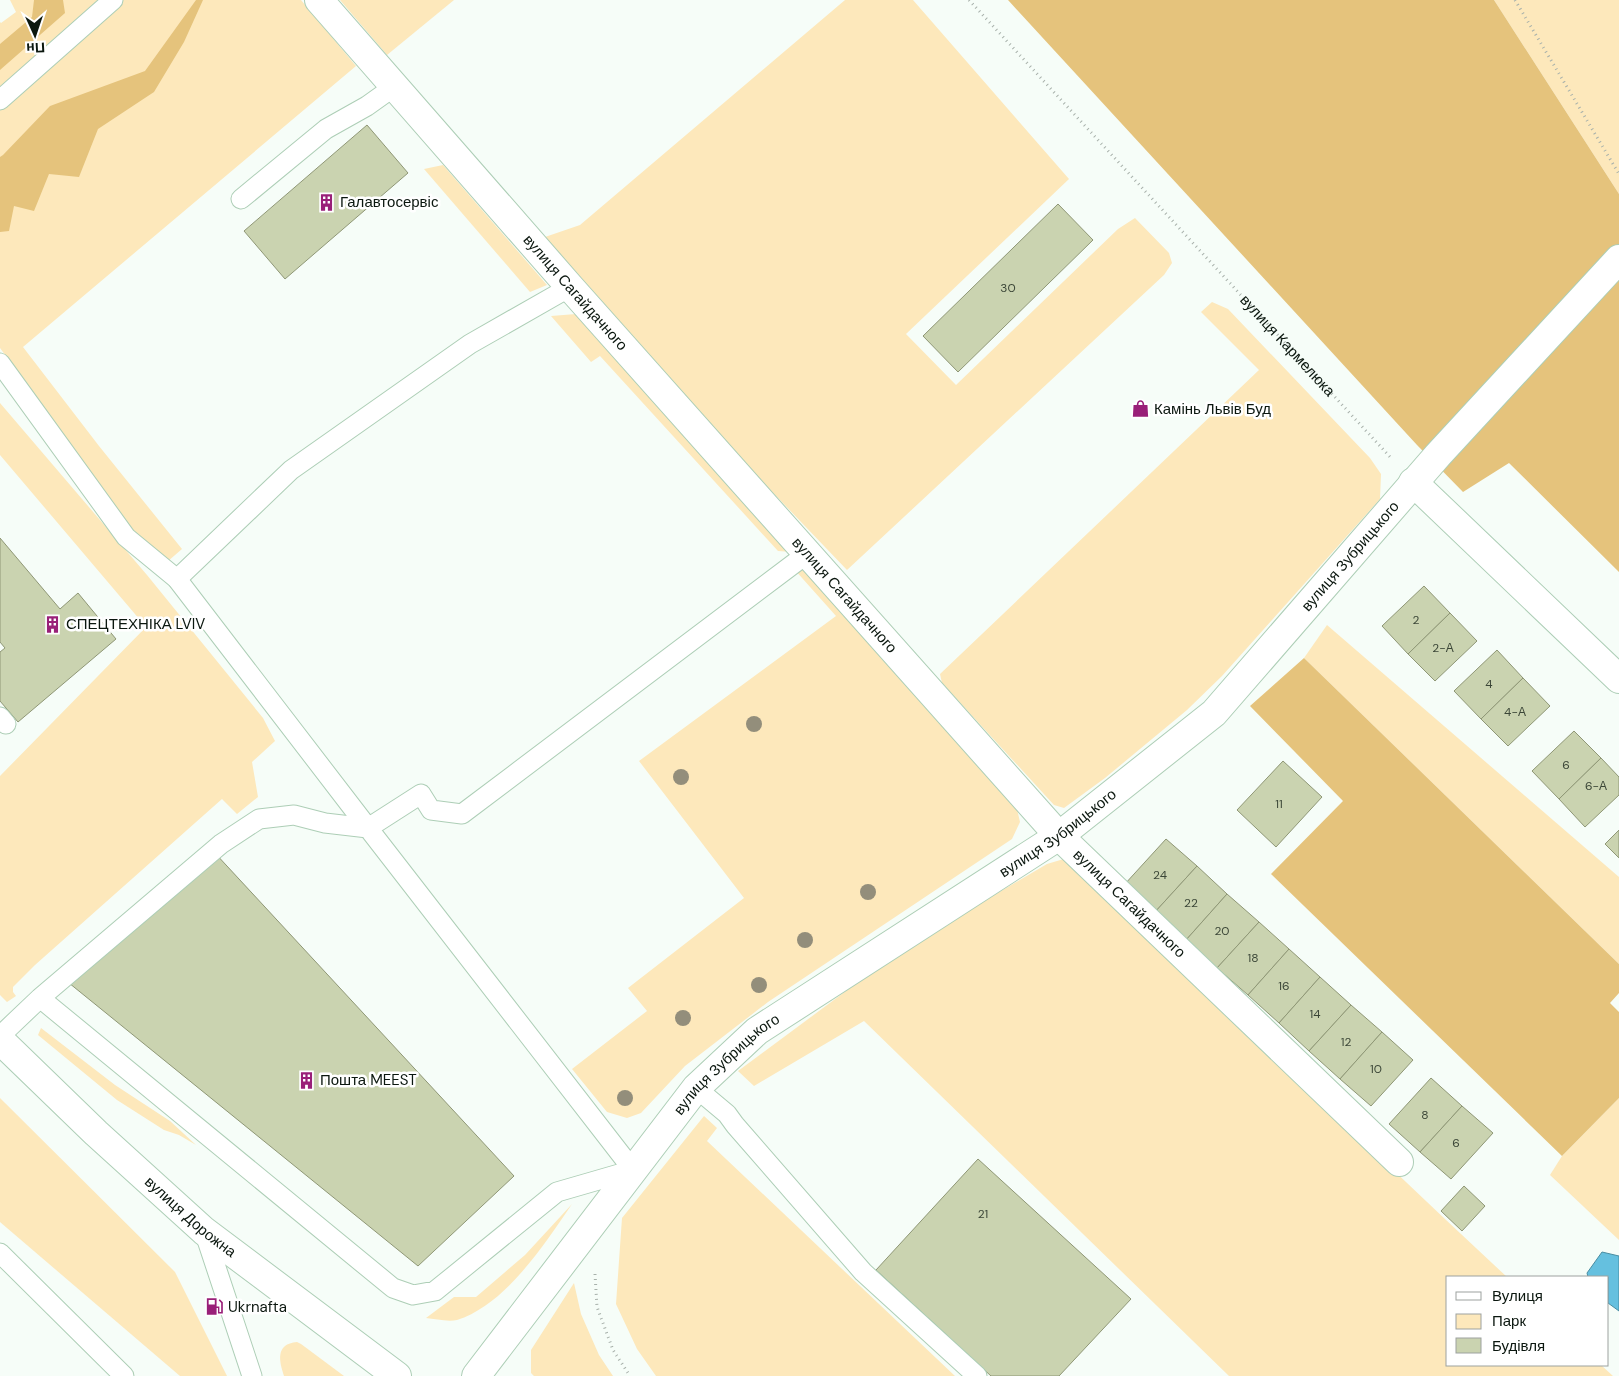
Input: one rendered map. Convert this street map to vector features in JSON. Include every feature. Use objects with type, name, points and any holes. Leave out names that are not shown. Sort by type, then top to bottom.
[{"type":"street","name":"вулиця Сагайдачного","points":[[319,0],[570,287],[1059,836],[1399,1162]]},
{"type":"street","name":"вулиця Зубрицького","points":[[476,1376],[696,1088],[757,1032],[1059,836],[1214,713],[1413,482],[1619,259]]},
{"type":"street","points":[[1413,482],[1619,679]]},
{"type":"street","name":"вулиця Дорожна","points":[[0,1040],[96,1133],[204,1231],[397,1376]]},
{"type":"lane","points":[[0,100],[113,0]]},
{"type":"lane","points":[[241,199],[326,129],[367,106],[395,86]]},
{"type":"lane","points":[[177,579],[291,470],[470,344],[570,287]]},
{"type":"lane","points":[[0,363],[126,537],[177,579],[632,1170],[557,1192],[435,1291],[413,1295],[393,1288],[40,998]]},
{"type":"lane","points":[[0,1036],[40,998],[221,844],[259,819],[294,815],[325,823],[368,828],[421,794],[431,810],[462,814],[808,553]]},
{"type":"lane","points":[[696,1088],[727,1114],[863,1272],[977,1376]]},
{"type":"lane","points":[[204,1231],[252,1376]]},
{"type":"lane","points":[[0,1253],[124,1376]]},
{"type":"path","name":"вулиця Кармелюка","points":[[969,0],[1413,482]]},
{"type":"path","points":[[1515,0],[1619,174]]},
{"type":"path","points":[[594,1269],[597,1307],[613,1350],[630,1376]]},
{"type":"green space","points":[[10,0],[301,0],[356,66],[23,347],[99,446],[182,549],[167,562],[134,531],[0,348],[0,22],[16,12]]},
{"type":"green space","points":[[340,0],[454,0],[387,55]]},
{"type":"green space","points":[[845,0],[913,0],[1069,179],[906,334],[956,385],[1118,229],[1135,218],[1169,253],[1172,263],[1164,275],[847,570],[757,476],[545,237],[580,225]]},
{"type":"green space","points":[[1494,0],[1619,0],[1619,194]]},
{"type":"green space","points":[[443,165],[547,285],[530,292],[424,169]]},
{"type":"green space","points":[[1212,302],[1228,309],[1370,458],[1381,474],[1380,499],[1222,676],[1187,710],[1105,778],[1064,808],[1054,805],[942,683],[940,674],[1259,370],[1201,312]]},
{"type":"green space","points":[[576,314],[792,552],[778,551],[600,356],[591,362],[551,316]]},
{"type":"green space","points":[[0,403],[147,575],[263,718],[275,741],[252,762],[258,797],[237,814],[222,799],[35,965],[13,987],[13,992],[16,996],[7,1002],[0,995],[0,776],[146,627],[0,455]]},
{"type":"green space","points":[[794,569],[804,569],[1017,809],[1020,822],[1012,839],[768,1002],[685,1066],[641,1113],[627,1118],[607,1112],[572,1069],[647,1011],[628,988],[744,898],[639,761],[836,616]]},
{"type":"green space","points":[[1327,625],[1619,877],[1619,964],[1304,658]]},
{"type":"green space","points":[[1067,858],[1506,1276],[1446,1276],[1446,1366],[1602,1366],[1613,1376],[1229,1376],[864,1021],[754,1086],[738,1071],[923,937],[1047,864]]},
{"type":"green space","points":[[41,1028],[115,1085],[170,1121],[196,1145],[179,1135],[164,1130],[117,1100],[38,1035]]},
{"type":"green space","points":[[0,1098],[175,1272],[227,1376],[180,1376],[0,1222]]},
{"type":"green space","points":[[1619,1098],[1619,1240],[1550,1175],[1562,1156]]},
{"type":"green space","points":[[704,1116],[717,1128],[707,1141],[955,1376],[656,1376],[637,1349],[616,1304],[622,1218]]},
{"type":"green space","points":[[572,1204],[536,1255],[508,1287],[492,1301],[475,1312],[457,1320],[446,1321],[426,1318],[454,1297],[476,1297],[525,1255]]},
{"type":"green space","points":[[574,1283],[581,1314],[599,1355],[613,1376],[534,1376],[531,1373],[531,1350]]},
{"type":"green space","points":[[297,1342],[344,1376],[284,1376],[280,1354],[285,1346]]},
{"type":"shaded area","points":[[34,0],[63,0],[65,13],[0,70],[0,44],[32,17]]},
{"type":"shaded area","points":[[196,0],[203,0],[184,42],[154,92],[98,129],[79,177],[49,174],[34,211],[14,206],[9,231],[0,232],[0,157],[50,106],[145,71]]},
{"type":"shaded area","points":[[1008,0],[1494,0],[1619,194],[1619,572],[1509,463],[1463,492],[1417,445]]},
{"type":"shaded area","points":[[1304,658],[1619,964],[1619,993],[1610,1003],[1619,1012],[1619,1098],[1562,1156],[1271,874],[1343,801],[1250,706]]},
{"type":"water","points":[[1602,1252],[1619,1256],[1619,1311],[1609,1304],[1609,1276],[1588,1276],[1587,1273]]},
{"type":"building","name":"Галавтосервіс","points":[[367,125],[408,173],[285,279],[244,231]]},
{"type":"building","points":[[1058,204],[1093,240],[958,372],[923,336]]},
{"type":"building","name":"СПЕЦТЕХНІКА LVIV","points":[[0,538],[60,609],[78,593],[116,639],[18,722],[0,701],[0,652],[5,648],[0,642]]},
{"type":"building","points":[[1424,586],[1450,613],[1408,654],[1382,626]]},
{"type":"building","points":[[1450,613],[1477,641],[1435,681],[1408,654]]},
{"type":"building","points":[[1497,650],[1523,678],[1481,719],[1454,691]]},
{"type":"building","points":[[1523,678],[1550,706],[1508,746],[1481,719]]},
{"type":"building","points":[[1574,731],[1601,758],[1559,799],[1532,771]]},
{"type":"building","points":[[1601,758],[1619,777],[1619,795],[1585,827],[1559,799]]},
{"type":"building","points":[[1283,761],[1322,797],[1276,847],[1237,810]]},
{"type":"building","points":[[1619,830],[1619,858],[1605,844]]},
{"type":"building","points":[[1166,839],[1197,866],[1155,912],[1124,885]]},
{"type":"building","name":"Пошта MEEST","points":[[214,852],[514,1176],[418,1266],[69,983]]},
{"type":"building","points":[[1197,866],[1227,894],[1186,940],[1155,912]]},
{"type":"building","points":[[1227,894],[1259,922],[1217,968],[1186,940]]},
{"type":"building","points":[[1259,922],[1289,949],[1248,995],[1217,968]]},
{"type":"building","points":[[1289,949],[1320,977],[1279,1023],[1248,995]]},
{"type":"building","points":[[1320,977],[1351,1005],[1309,1051],[1279,1023]]},
{"type":"building","points":[[1351,1005],[1382,1032],[1340,1079],[1309,1051]]},
{"type":"building","points":[[1382,1032],[1413,1060],[1371,1106],[1340,1079]]},
{"type":"building","points":[[1431,1078],[1462,1106],[1420,1152],[1389,1124]]},
{"type":"building","points":[[1462,1106],[1493,1133],[1451,1179],[1420,1152]]},
{"type":"building","points":[[978,1159],[1131,1299],[1059,1376],[991,1376],[876,1270]]},
{"type":"building","points":[[1464,1186],[1485,1206],[1462,1231],[1441,1211]]},
{"type":"place","name":"Галавтосервіс","points":[[326,202]]},
{"type":"place","name":"Камінь Львів Буд","points":[[1140,409]]},
{"type":"place","name":"СПЕЦТЕХНІКА LVIV","points":[[52,624]]},
{"type":"place","name":"Пошта MEEST","points":[[306,1080]]},
{"type":"place","name":"Ukrnafta","points":[[214,1307]]}]
